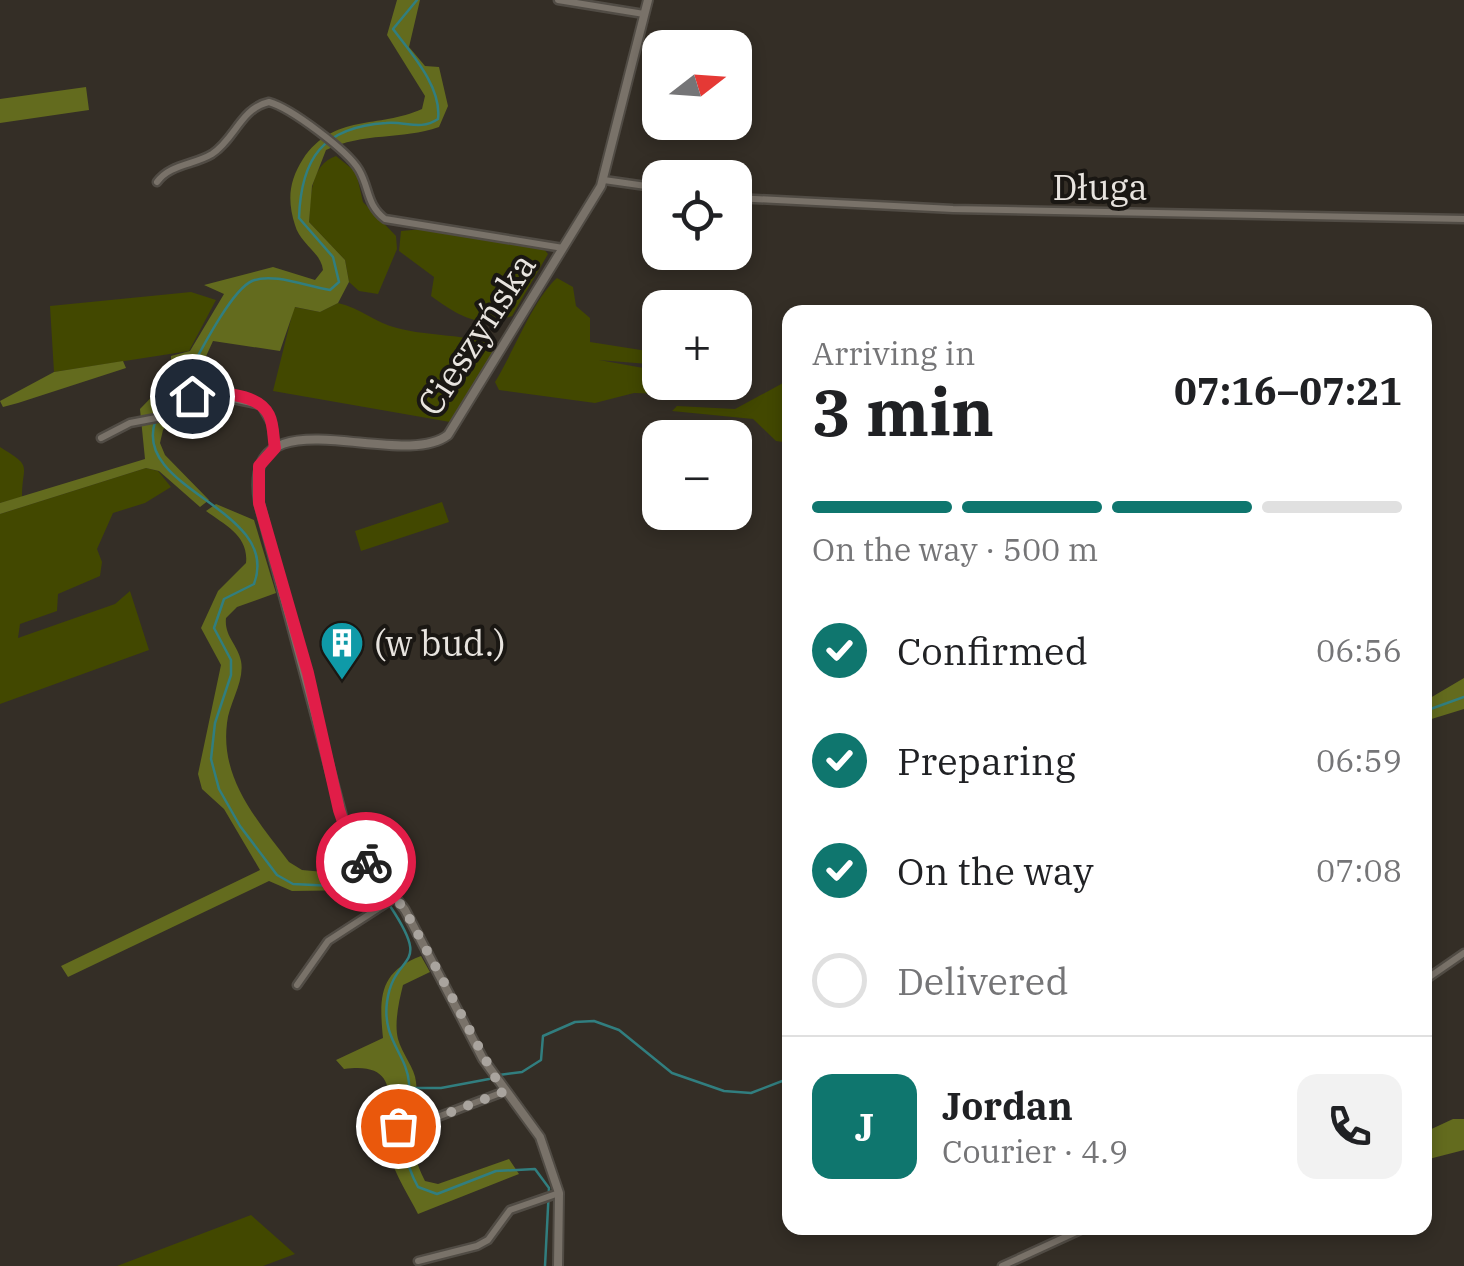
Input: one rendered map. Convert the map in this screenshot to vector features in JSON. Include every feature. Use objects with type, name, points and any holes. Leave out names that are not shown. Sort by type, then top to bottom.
[{"type":"street","points":[[558,0],[644,14]]},
{"type":"street","name":"Cieszyńska","points":[[275,448],[311,439],[414,446],[443,440],[465,412],[604,180],[648,0]]},
{"type":"street","points":[[157,182],[164,174],[213,153],[246,113],[261,104],[278,104],[321,134],[360,171],[373,208],[390,221],[563,248]]},
{"type":"street","points":[[604,180],[642,185]]},
{"type":"street","name":"Długa","points":[[752,199],[952,209],[1464,219]]},
{"type":"street","points":[[101,438],[130,423],[161,419],[192,396],[204,394],[253,400],[269,416],[275,448],[259,466],[259,503],[308,673],[339,810],[355,850],[394,898],[503,1092],[540,1137],[557,1194],[558,1266]]},
{"type":"street","points":[[296,984],[328,941],[394,898]]},
{"type":"street","points":[[1432,975],[1464,953]]},
{"type":"street","points":[[402,1127],[503,1092]]},
{"type":"street","points":[[418,1261],[477,1246],[488,1240],[510,1210],[557,1194]]},
{"type":"street","points":[[1002,1266],[1070,1235]]},
{"type":"green space","points":[[397,0],[420,0],[409,47],[425,66],[439,67],[448,106],[439,127],[354,141],[326,150],[312,186],[309,222],[345,260],[349,282],[338,303],[320,312],[295,307],[280,351],[213,341],[192,387],[163,430],[160,443],[165,455],[209,500],[200,507],[159,471],[146,468],[0,514],[0,503],[145,459],[140,409],[171,377],[171,356],[190,351],[224,294],[204,285],[273,267],[315,280],[323,270],[301,238],[292,216],[292,183],[303,159],[315,144],[343,128],[422,109],[425,96],[387,35]]},
{"type":"green space","points":[[86,87],[89,110],[0,123],[0,99]]},
{"type":"green space","points":[[336,156],[356,172],[363,202],[396,236],[397,249],[378,294],[359,291],[349,282],[345,260],[309,222],[316,175],[327,160]]},
{"type":"green space","points":[[423,229],[543,248],[548,254],[512,316],[479,321],[460,315],[431,296],[434,277],[399,251],[401,231]]},
{"type":"green space","points":[[557,278],[573,287],[576,306],[590,318],[590,342],[642,350],[642,364],[599,360],[642,368],[642,393],[595,403],[499,390],[495,382],[548,287]]},
{"type":"green space","points":[[191,292],[216,300],[189,351],[54,372],[50,306]]},
{"type":"green space","points":[[338,303],[397,328],[473,339],[498,347],[450,422],[273,391],[294,307],[320,312]]},
{"type":"green space","points":[[123,361],[126,368],[3,407],[0,401],[54,372]]},
{"type":"green space","points":[[782,384],[782,442],[776,441],[753,419],[672,411],[677,406],[735,409]]},
{"type":"green space","points":[[0,447],[22,463],[24,472],[22,497],[0,503]]},
{"type":"green space","points":[[146,468],[158,471],[171,487],[145,503],[113,513],[97,549],[102,562],[100,576],[58,594],[57,611],[20,624],[18,638],[115,604],[130,591],[149,650],[0,704],[0,514]]},
{"type":"green space","points":[[442,502],[449,522],[361,551],[355,531]]},
{"type":"green space","points":[[216,504],[254,520],[276,593],[237,607],[226,618],[242,669],[227,723],[226,743],[235,781],[253,814],[289,862],[302,870],[368,876],[388,896],[382,901],[362,890],[292,891],[269,881],[68,977],[61,966],[260,870],[224,809],[202,789],[198,774],[221,665],[201,628],[218,591],[246,563],[240,538],[206,511]]},
{"type":"green space","points":[[1464,678],[1464,709],[1432,719],[1432,697]]},
{"type":"green space","points":[[421,956],[430,972],[403,985],[397,1026],[400,1045],[415,1077],[413,1141],[418,1166],[425,1181],[438,1184],[509,1159],[519,1174],[418,1214],[390,1155],[386,1083],[379,1073],[365,1068],[344,1069],[336,1060],[383,1038],[382,998],[389,978]]},
{"type":"green space","points":[[1453,1119],[1464,1119],[1464,1150],[1432,1158],[1432,1129]]},
{"type":"green space","points":[[251,1215],[295,1254],[263,1266],[117,1266]]},
{"type":"waterway","points":[[158,415],[183,383],[235,297],[252,281],[270,278],[330,290],[339,282],[333,257],[299,218],[305,178],[320,150],[346,131],[386,123],[419,125],[438,119],[430,83],[393,29],[417,0]]},
{"type":"waterway","points":[[155,422],[154,446],[165,466],[229,518],[247,537],[257,558],[254,584],[224,599],[214,628],[231,660],[231,675],[215,723],[211,759],[219,789],[240,826],[277,875],[293,884],[375,888],[385,900]]},
{"type":"waterway","points":[[1432,708],[1464,697]]},
{"type":"waterway","points":[[390,906],[403,927],[410,952],[391,986],[386,1015],[409,1083],[405,1147],[411,1172],[418,1187],[437,1194],[496,1171],[535,1169],[549,1188],[545,1266]]},
{"type":"waterway","points":[[499,1075],[522,1072],[541,1060],[543,1036],[575,1022],[594,1021],[619,1030],[672,1073],[724,1091],[751,1093],[782,1081]]},
{"type":"waterway","points":[[409,1088],[441,1088],[489,1079]]},
{"type":"way so far","points":[[366,862],[405,910],[482,1060],[503,1092],[420,1124],[398,1126]]},
{"type":"place","name":"(w bud.)","points":[[342,681]]},
{"type":"route","points":[[192,396],[222,394],[253,400],[261,405],[272,424],[275,448],[259,466],[259,503],[314,696],[342,822],[350,842],[366,862]]}]
